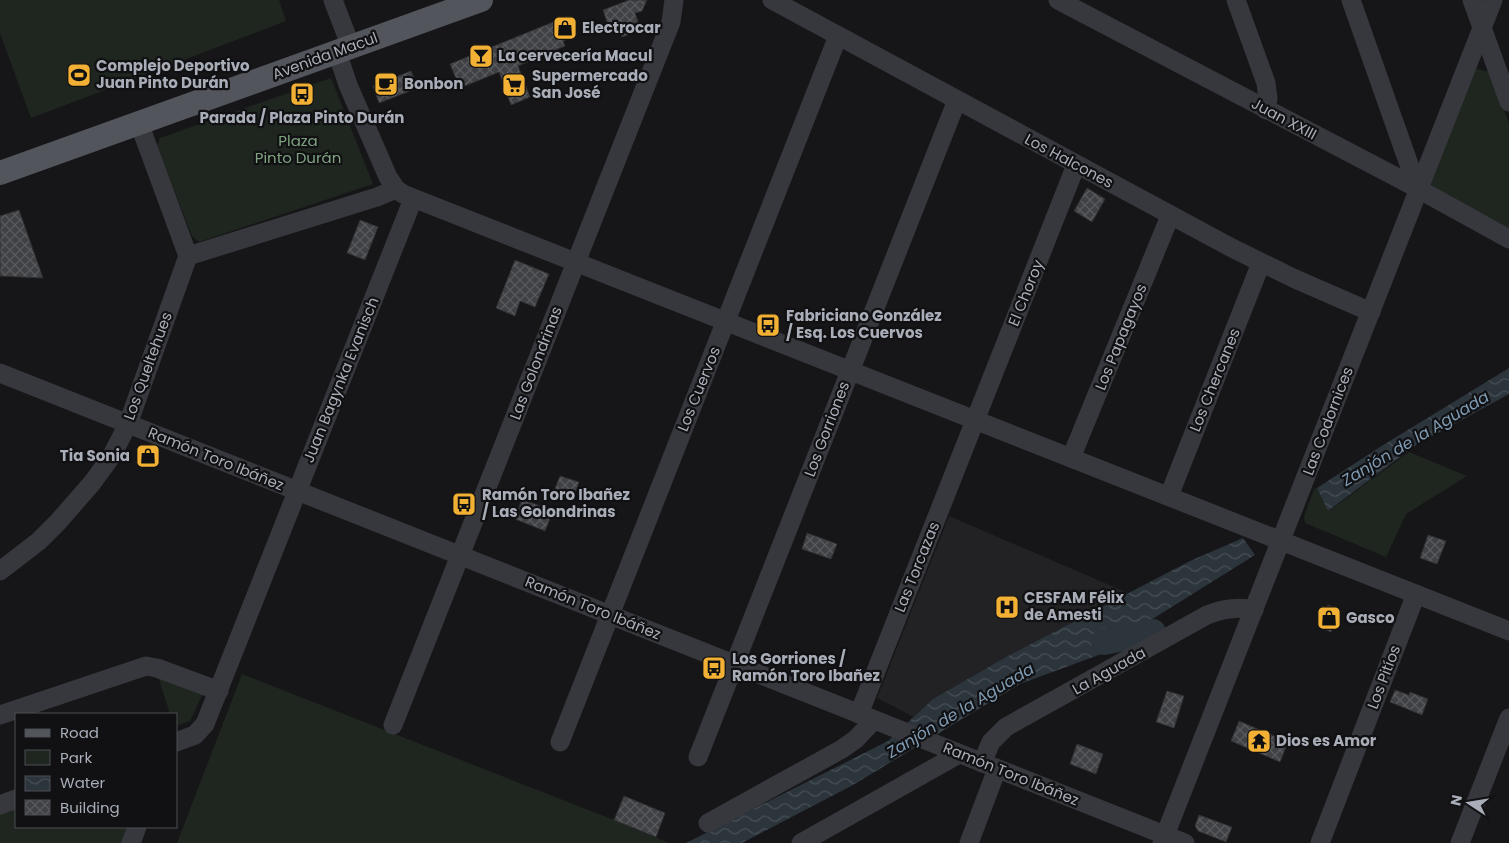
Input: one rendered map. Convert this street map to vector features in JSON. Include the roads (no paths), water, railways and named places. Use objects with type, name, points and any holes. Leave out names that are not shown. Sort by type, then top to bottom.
[{"type":"main road","name":"Avenida Macul","points":[[0,173],[475,1]]},
{"type":"street","points":[[333,0],[344,50],[348,85],[388,177],[396,189],[414,199],[1509,631]]},
{"type":"street","name":"Las Golondrinas","points":[[394,725],[671,22],[674,0]]},
{"type":"street","name":"Los Halcones","points":[[772,0],[1170,216],[1261,263],[1371,312]]},
{"type":"street","name":"Juan XXIII","points":[[1058,0],[1509,239]]},
{"type":"street","points":[[1236,0],[1266,83],[1268,99],[1266,110]]},
{"type":"street","points":[[1351,0],[1418,190]]},
{"type":"street","points":[[1472,0],[1509,102]]},
{"type":"street","name":"Las Codornices","points":[[1164,839],[1493,0]]},
{"type":"street","name":"Los Cuervos","points":[[560,742],[838,36]]},
{"type":"street","name":"Los Gorriones","points":[[698,757],[957,100]]},
{"type":"street","points":[[140,122],[188,256],[377,197],[396,189]]},
{"type":"street","name":"El Choroy","points":[[975,420],[1076,165]]},
{"type":"street","name":"Juan Bagynka Evanisch","points":[[178,741],[195,735],[205,724],[414,199]]},
{"type":"street","name":"Los Papagayos","points":[[1071,458],[1170,216]]},
{"type":"street","name":"Los Queltehues","points":[[0,572],[39,541],[84,494],[111,456],[128,424],[188,256]]},
{"type":"street","name":"Los Chercanes","points":[[1169,496],[1261,263]]},
{"type":"street","name":"Ramón Toro Ibáñez","points":[[0,373],[872,719],[1164,839],[1185,843]]},
{"type":"street","name":"Las Torcazas","points":[[872,719],[975,420]]},
{"type":"street","name":"Los Pitíos","points":[[1320,843],[1416,594]]},
{"type":"street","name":"La Aguada","points":[[969,843],[989,766],[992,742],[1006,727],[1207,616],[1232,608],[1254,610]]},
{"type":"street","points":[[0,715],[146,666],[157,668],[218,691]]},
{"type":"street","points":[[1460,843],[1509,718]]},
{"type":"street","points":[[708,822],[842,749],[856,739],[872,719]]},
{"type":"street","points":[[801,843],[959,754]]},
{"type":"street","points":[[0,804],[15,799]]},
{"type":"street","points":[[131,843],[138,828]]},
{"type":"water","name":"Zanjón de la Aguada","points":[[1509,368],[1509,394],[1416,445],[1328,511],[1317,488]]},
{"type":"water","name":"Zanjón de la Aguada","points":[[1243,538],[1255,555],[1138,628],[1142,639],[1020,684],[853,785],[742,843],[686,843],[888,741],[933,699],[1004,658],[1190,561]]},
{"type":"waterway","points":[[1104,642],[1153,632]]},
{"type":"place","name":"Electrocar","points":[[565,28]]},
{"type":"place","name":"La cervecería Macul","points":[[481,56]]},
{"type":"place","name":"Complejo Deportivo Juan Pinto Durán","points":[[79,75]]},
{"type":"place","name":"Bonbon","points":[[386,84]]},
{"type":"place","name":"Supermercado San José","points":[[514,85]]},
{"type":"place","name":"Parada / Plaza Pinto Durán","points":[[302,94]]},
{"type":"place","name":"Fabriciano González / Esq. Los Cuervos","points":[[768,325]]},
{"type":"place","name":"Tia Sonia","points":[[148,456]]},
{"type":"place","name":"Ramón Toro Ibañez / Las Golondrinas","points":[[464,504]]},
{"type":"place","name":"CESFAM Félix de Amesti","points":[[1007,607]]},
{"type":"place","name":"Gasco","points":[[1329,618]]},
{"type":"place","name":"Los Gorriones / Ramón Toro Ibañez","points":[[714,668]]},
{"type":"place","name":"Dios es Amor","points":[[1259,741]]},
{"type":"park label","name":"Plaza Pinto Durán","points":[[298,150]]}]
